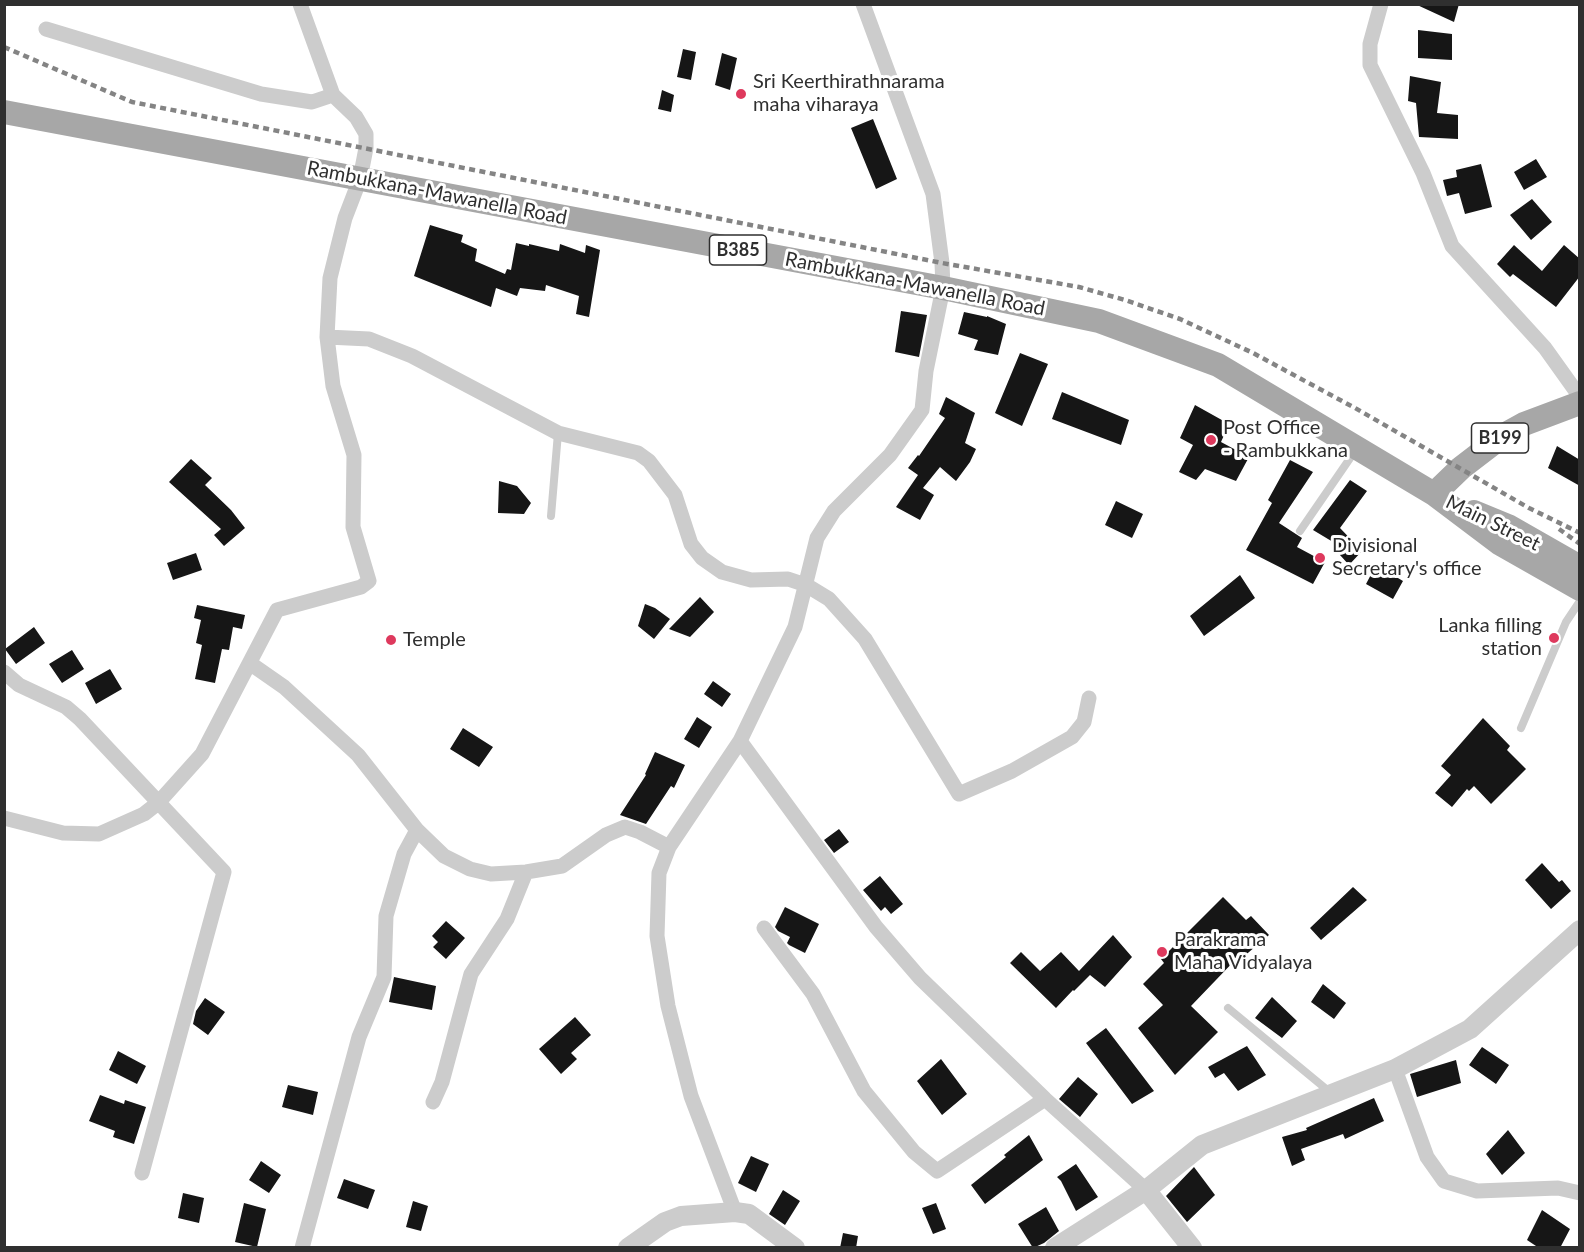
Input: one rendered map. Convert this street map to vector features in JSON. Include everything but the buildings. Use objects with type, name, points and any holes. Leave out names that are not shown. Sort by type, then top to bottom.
[{"type":"main road","name":"Rambukkana-Mawanella Road","points":[[6,118],[360,179],[943,288],[1099,321],[1218,365],[1434,494]]},
{"type":"main road","name":"B199","points":[[1434,494],[1461,468],[1504,435],[1524,424],[1580,403]]},
{"type":"main road","name":"Main Street","points":[[1434,494],[1508,526],[1580,567]]},
{"type":"main road","name":"Main Street","points":[[1434,494],[1499,543],[1580,589]]},
{"type":"street","points":[[4,818],[63,833],[99,834],[144,814],[158,803],[202,754],[278,610],[361,587],[369,581],[353,527],[354,455],[333,386],[327,337],[330,278],[345,218],[360,179],[366,148],[366,134],[356,117],[333,95],[300,4]]},
{"type":"street","points":[[735,1212],[691,1096],[669,1006],[657,936],[658,873],[669,847],[740,741],[795,627],[818,538],[834,511],[890,455],[922,410],[926,371],[943,288],[933,194],[862,4]]},
{"type":"street","points":[[1381,4],[1370,44],[1370,65],[1423,172],[1452,246],[1545,348],[1580,398]]},
{"type":"street","points":[[46,29],[261,94],[312,102],[333,95]]},
{"type":"street","points":[[327,337],[369,339],[412,356],[558,433],[638,453],[649,461],[675,495],[691,544],[702,558],[722,572],[751,580],[788,579],[806,585],[829,599],[865,639],[959,794],[1012,771],[1072,737],[1084,722],[1089,698]]},
{"type":"street","points":[[251,664],[284,687],[358,755],[417,830],[444,856],[470,868],[491,874],[526,872],[562,866],[606,835],[625,827],[669,847]]},
{"type":"street","points":[[4,672],[19,685],[66,707],[80,719],[224,872],[142,1173]]},
{"type":"street","points":[[740,741],[876,927],[920,978],[1046,1099],[1146,1190],[1192,1248]]},
{"type":"street","points":[[302,1248],[359,1037],[384,977],[386,916],[404,854],[417,830]]},
{"type":"street","points":[[433,1102],[442,1083],[471,974],[507,919],[526,872]]},
{"type":"street","points":[[764,928],[813,994],[864,1091],[914,1152],[937,1171],[1046,1099]]},
{"type":"street","points":[[1055,1248],[1146,1190],[1202,1145],[1395,1069],[1470,1029],[1580,930]]},
{"type":"street","points":[[1395,1069],[1427,1157],[1444,1181],[1477,1191],[1558,1188],[1580,1193]]},
{"type":"street","points":[[628,1248],[665,1222],[681,1216],[735,1212],[749,1214],[795,1248]]},
{"type":"lane","points":[[551,516],[558,433]]},
{"type":"lane","points":[[1300,531],[1357,447]]},
{"type":"lane","points":[[1521,728],[1566,622],[1580,601]]},
{"type":"lane","points":[[1228,1008],[1332,1094]]},
{"type":"railway","points":[[4,47],[132,102],[942,263],[1079,287],[1125,300],[1180,319],[1253,353],[1355,408],[1529,508],[1580,533]]},
{"type":"railway","points":[[1559,529],[1580,544]]},
{"type":"place","name":"Sri Keerthirathnarama maha viharaya","points":[[741,94]]},
{"type":"place","name":"Post Office - Rambukkana","points":[[1211,440]]},
{"type":"place","name":"Divisional Secretary's office","points":[[1320,558]]},
{"type":"place","name":"Lanka filling station","points":[[1554,638]]},
{"type":"place","name":"Temple","points":[[391,640]]},
{"type":"place","name":"Parakrama Maha Vidyalaya","points":[[1162,952]]}]
